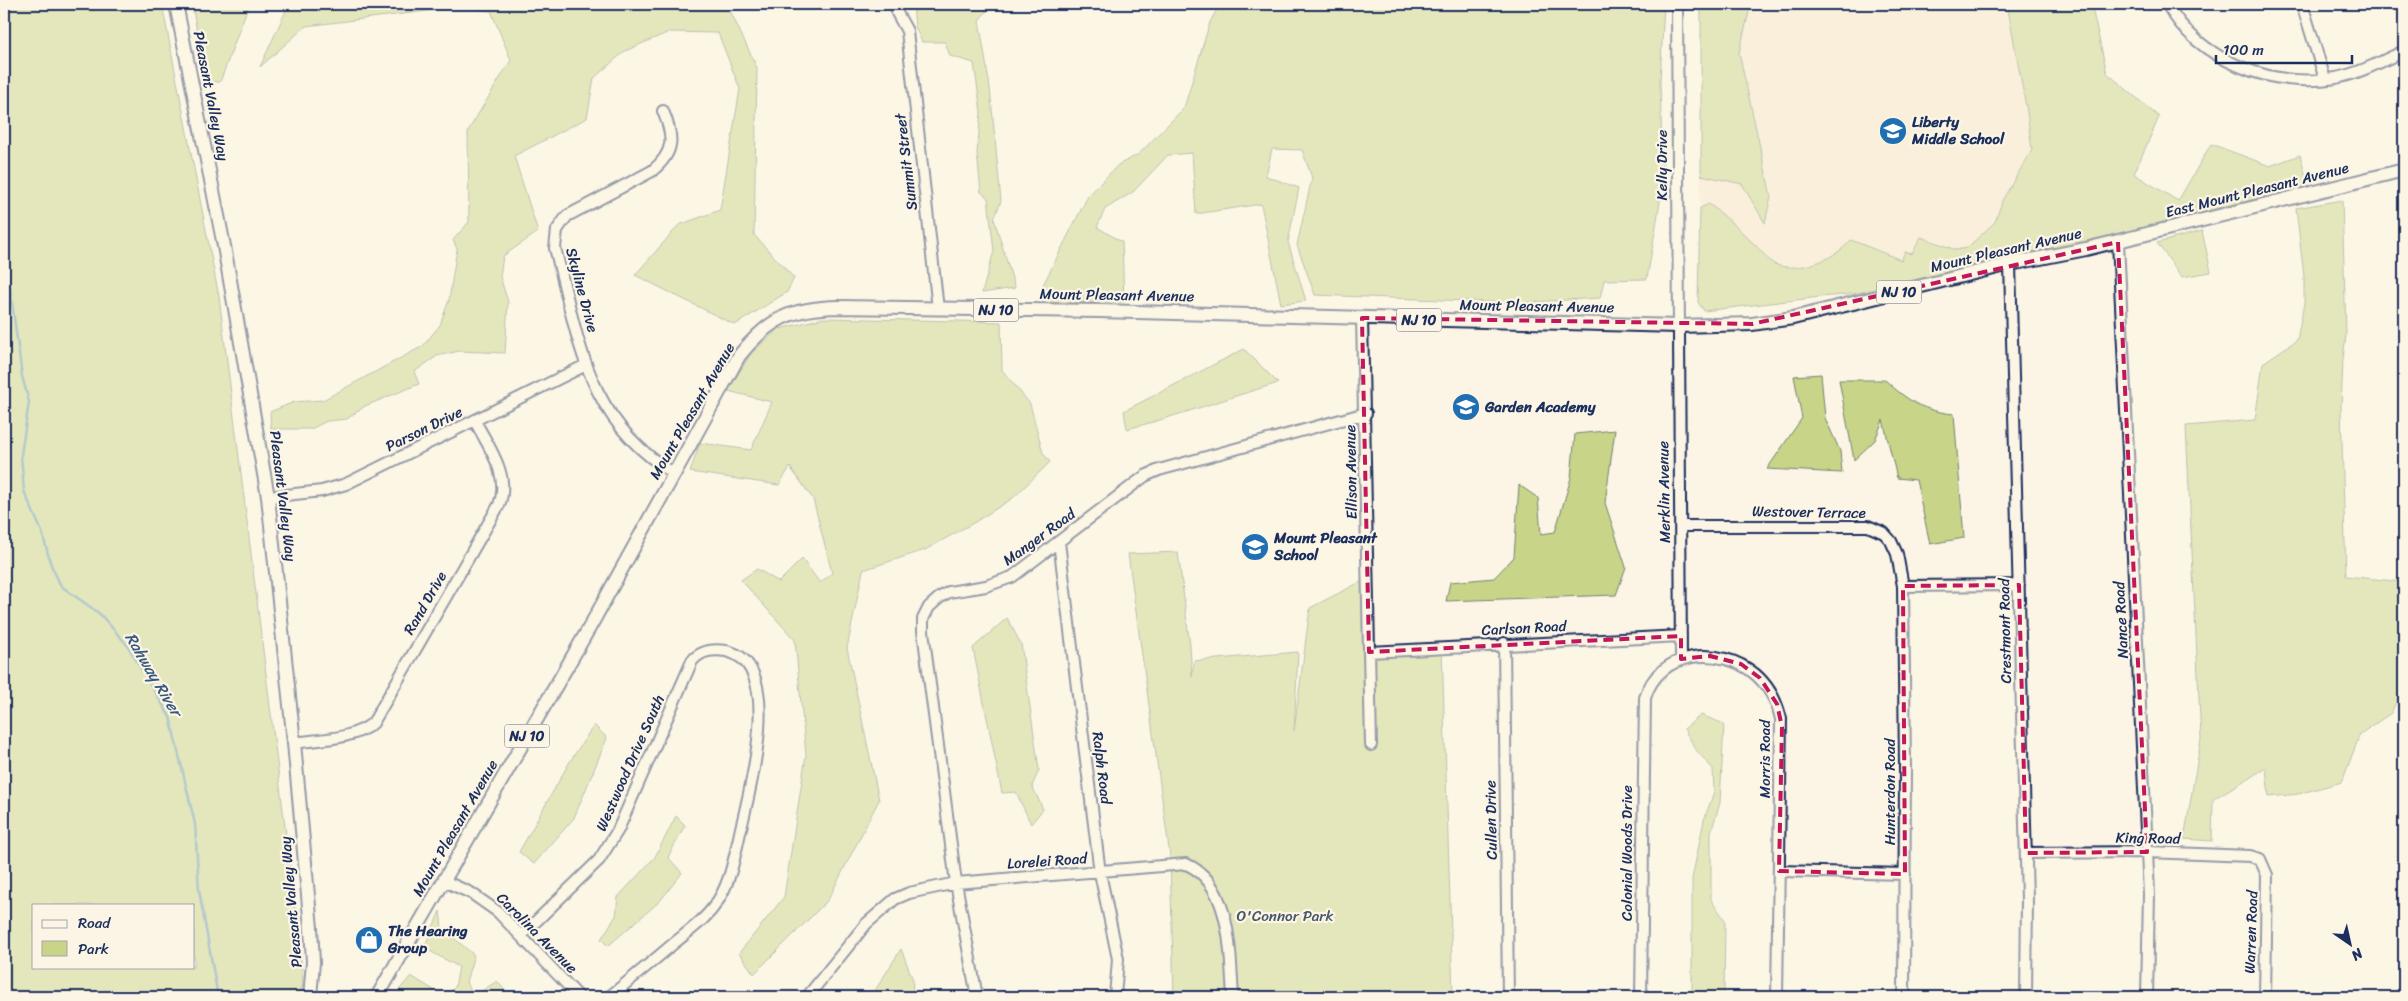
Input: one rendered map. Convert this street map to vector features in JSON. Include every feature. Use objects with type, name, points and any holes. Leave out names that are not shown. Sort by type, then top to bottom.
[{"type":"main road","name":"Pleasant Valley Way","points":[[176,4],[224,246],[268,498],[294,743],[313,962],[310,997]]},
{"type":"main road","name":"East Mount Pleasant Avenue","points":[[2118,242],[2404,170]]},
{"type":"main road","name":"Mount Pleasant Avenue","points":[[377,997],[675,474],[739,356],[762,330],[799,310],[816,308],[1099,310],[1678,326],[1752,324],[1793,318],[2010,264],[2118,242]]},
{"type":"street","name":"Kelly Drive","points":[[1677,4],[1678,326]]},
{"type":"street","points":[[2167,4],[2193,37],[2212,52],[2239,66],[2270,77],[2301,81],[2337,78],[2368,68],[2404,51]]},
{"type":"street","points":[[2302,4],[2325,79]]},
{"type":"street","name":"Summit Street","points":[[897,13],[907,31],[938,309]]},
{"type":"street","name":"Skyline Drive","points":[[663,111],[671,130],[668,152],[663,162],[652,171],[567,216],[557,230],[555,248],[586,365],[601,400],[617,425],[641,450],[675,474]]},
{"type":"street","name":"Nance Road","points":[[2118,242],[2149,894],[2147,997]]},
{"type":"street","name":"Crestmont Road","points":[[2010,264],[2026,853],[2026,997]]},
{"type":"street","name":"Ellison Avenue","points":[[1362,318],[1366,413],[1371,745]]},
{"type":"street","name":"Merklin Avenue","points":[[1678,326],[1681,659]]},
{"type":"street","name":"Parson Drive","points":[[268,498],[322,491],[346,484],[586,365]]},
{"type":"street","name":"Manger Road","points":[[977,997],[956,883],[923,632],[923,619],[929,608],[949,592],[999,583],[1012,577],[1145,476],[1159,470],[1366,413]]},
{"type":"street","name":"Rand Drive","points":[[294,743],[347,736],[363,731],[373,723],[499,505],[504,493],[500,472],[475,421]]},
{"type":"street","name":"Westover Terrace","points":[[1680,526],[1868,526],[1884,533],[1890,541],[1897,554],[1903,586]]},
{"type":"street","name":"Ralph Road","points":[[1059,542],[1100,872],[1118,959],[1115,997]]},
{"type":"street","points":[[1903,586],[2018,585]]},
{"type":"street","name":"Hunterdon Road","points":[[1903,586],[1904,997]]},
{"type":"street","name":"Carlson Road","points":[[1369,652],[1504,643],[1681,636]]},
{"type":"street","name":"Cullen Drive","points":[[1504,643],[1508,997]]},
{"type":"street","name":"Westwood Drive South","points":[[522,936],[599,860],[608,848],[618,830],[695,657],[707,650],[722,650],[735,654],[751,669],[757,689],[760,720],[759,748],[726,885],[718,901],[702,921],[609,997]]},
{"type":"street","name":"Morris Road","points":[[1643,710],[1646,692],[1655,678],[1667,666],[1681,659],[1710,656],[1741,664],[1760,678],[1777,704],[1782,727],[1777,997]]},
{"type":"street","name":"Colonial Woods Drive","points":[[1642,997],[1643,710]]},
{"type":"street","name":"King Road","points":[[2026,853],[2147,852],[2250,856],[2260,860],[2265,868]]},
{"type":"street","name":"Lorelei Road","points":[[807,997],[850,943],[881,910],[895,899],[909,893],[956,883],[1186,864],[1208,878],[1217,896],[1229,932],[1233,997]]},
{"type":"street","name":"Warren Road","points":[[2264,997],[2268,885],[2265,868]]},
{"type":"street","points":[[1779,872],[1905,874]]},
{"type":"street","name":"Carolina Avenue","points":[[444,881],[484,902],[522,936],[579,997]]},
{"type":"highlighted area","points":[[2118,242],[2147,852],[2026,853],[2019,585],[1903,586],[1905,874],[1779,871],[1782,727],[1777,704],[1760,678],[1741,664],[1710,656],[1681,659],[1681,636],[1369,652],[1362,318],[1752,324]]},
{"type":"shaded area","name":"Liberty Middle School","points":[[1751,4],[2007,4],[2032,150],[2003,199],[1995,222],[1967,248],[1956,250],[1921,237],[1912,254],[1901,260],[1851,240],[1844,248],[1820,262],[1801,267],[1774,264],[1723,214],[1709,204],[1700,208],[1701,175],[1742,184],[1765,222],[1771,196],[1739,53]]},
{"type":"green space","points":[[4,4],[162,4],[219,297],[300,947],[303,982],[300,997],[4,997]]},
{"type":"green space","points":[[192,4],[249,4],[220,82],[206,82]]},
{"type":"green space","points":[[289,4],[727,4],[757,68],[754,235],[794,278],[787,292],[735,325],[635,275],[679,225],[720,210],[740,89],[718,33],[669,32],[625,51],[594,78],[587,118],[514,156],[538,232],[503,256],[500,277],[508,302],[505,353],[459,351],[437,356],[414,372],[419,384],[365,406],[347,419],[327,421],[311,429],[271,429],[270,412],[294,402],[323,400],[423,346],[440,325],[449,300],[457,249],[453,240],[469,222],[468,131],[511,60],[491,11],[460,7],[306,26],[260,67]]},
{"type":"green space","points":[[913,4],[993,4],[979,20],[990,88],[1001,201],[994,219],[1015,288],[982,293],[994,251],[988,198],[981,192],[977,153],[981,112],[974,63],[950,56],[945,42],[922,42],[915,27]]},
{"type":"green space","points":[[1220,4],[1664,4],[1660,82],[1663,184],[1647,279],[1604,280],[1600,298],[1518,303],[1315,295],[1297,245],[1312,178],[1302,150],[1272,149],[1266,176],[1299,188],[1288,242],[1306,301],[1281,304],[1261,204],[1196,214],[1192,153],[1168,155],[1133,192],[1105,209],[1097,227],[1122,242],[1124,302],[1040,303],[1041,289],[1088,196],[1118,165],[1139,154],[1184,108],[1210,22]]},
{"type":"green space","points":[[1701,4],[1751,4],[1739,53],[1771,196],[1765,223],[1742,184],[1701,175]]},
{"type":"green space","points":[[2007,4],[2091,4],[2107,73],[2159,117],[2134,174],[2178,201],[2211,144],[2270,166],[2300,155],[2309,188],[2168,225],[2061,246],[1853,294],[1704,311],[1698,302],[1700,208],[1709,204],[1734,225],[1772,263],[1784,267],[1805,266],[1827,259],[1851,240],[1901,260],[1905,252],[1912,254],[1921,237],[1956,250],[1967,248],[1995,222],[2003,199],[2032,150]]},
{"type":"green space","points":[[2342,200],[2346,335],[2341,408],[2346,576],[2403,582],[2404,579],[2404,685],[2391,713],[2360,734],[2342,782],[2298,794],[2269,797],[2266,768],[2213,799],[2212,841],[2184,839],[2201,739],[2186,426],[2255,420],[2263,363],[2297,340],[2304,303],[2304,277],[2296,208]]},
{"type":"green space","points":[[2202,231],[2211,272],[2182,277],[2157,243]]},
{"type":"green space","points":[[823,318],[1001,322],[1002,370],[1030,404],[1043,453],[1050,462],[1013,498],[975,522],[925,550],[863,570],[847,648],[879,800],[828,900],[754,974],[739,953],[784,897],[806,755],[795,640],[741,580],[757,569],[779,582],[802,559],[820,583],[832,573],[813,499],[790,467],[779,485],[690,472],[700,443],[751,450],[772,402],[728,391],[751,353],[779,329]]},
{"type":"green space","points":[[1244,349],[1278,383],[1127,429],[1124,411]]},
{"type":"green space","points":[[1821,374],[1825,418],[1840,451],[1842,473],[1767,469],[1802,418],[1794,376]]},
{"type":"green space","points":[[1839,380],[1885,380],[1901,394],[1917,404],[1943,413],[1954,414],[1964,538],[1930,544],[1916,480],[1897,478],[1883,420],[1875,440],[1854,460]]},
{"type":"green space","points":[[1615,430],[1605,503],[1626,567],[1616,595],[1446,601],[1450,582],[1494,578],[1514,557],[1519,485],[1538,498],[1541,534],[1555,532],[1571,478],[1575,434]]},
{"type":"green space","name":"O'Connor Park","points":[[1178,552],[1192,677],[1194,661],[1298,652],[1294,731],[1310,608],[1368,578],[1369,652],[1442,648],[1453,997],[1174,997],[1170,856],[1128,554]]},
{"type":"green space","points":[[1007,618],[1021,644],[1039,770],[1032,786],[1043,809],[1031,824],[1016,792],[1002,793],[973,648]]},
{"type":"green space","points":[[1701,715],[1724,724],[1720,803],[1711,832],[1711,900],[1725,920],[1724,997],[1692,997],[1692,879],[1704,820],[1714,792],[1713,769],[1697,751],[1684,729]]},
{"type":"green space","points":[[594,725],[607,738],[574,818],[534,864],[519,852],[569,763]]},
{"type":"green space","points":[[676,816],[685,825],[668,857],[682,873],[660,901],[608,946],[601,939],[616,916],[618,897],[655,857]]},
{"type":"green space","points":[[440,911],[442,928],[474,955],[466,982],[474,996],[497,981],[510,997],[445,997],[455,987],[459,967],[424,948]]},
{"type":"green space","points":[[901,949],[913,980],[912,997],[871,997]]},
{"type":"green space","points":[[411,976],[445,997],[406,997],[399,990]]},
{"type":"waterway","name":"Rahway River","points":[[4,244],[22,376],[29,402],[21,455],[24,491],[42,532],[51,565],[61,586],[100,614],[128,646],[170,717],[195,824],[199,890],[218,997]]},
{"type":"place","name":"Liberty Middle School","points":[[1893,131]]},
{"type":"place","name":"Garden Academy","points":[[1466,407]]},
{"type":"place","name":"Mount Pleasant School","points":[[1255,547]]},
{"type":"place","name":"The Hearing Group","points":[[369,940]]}]
